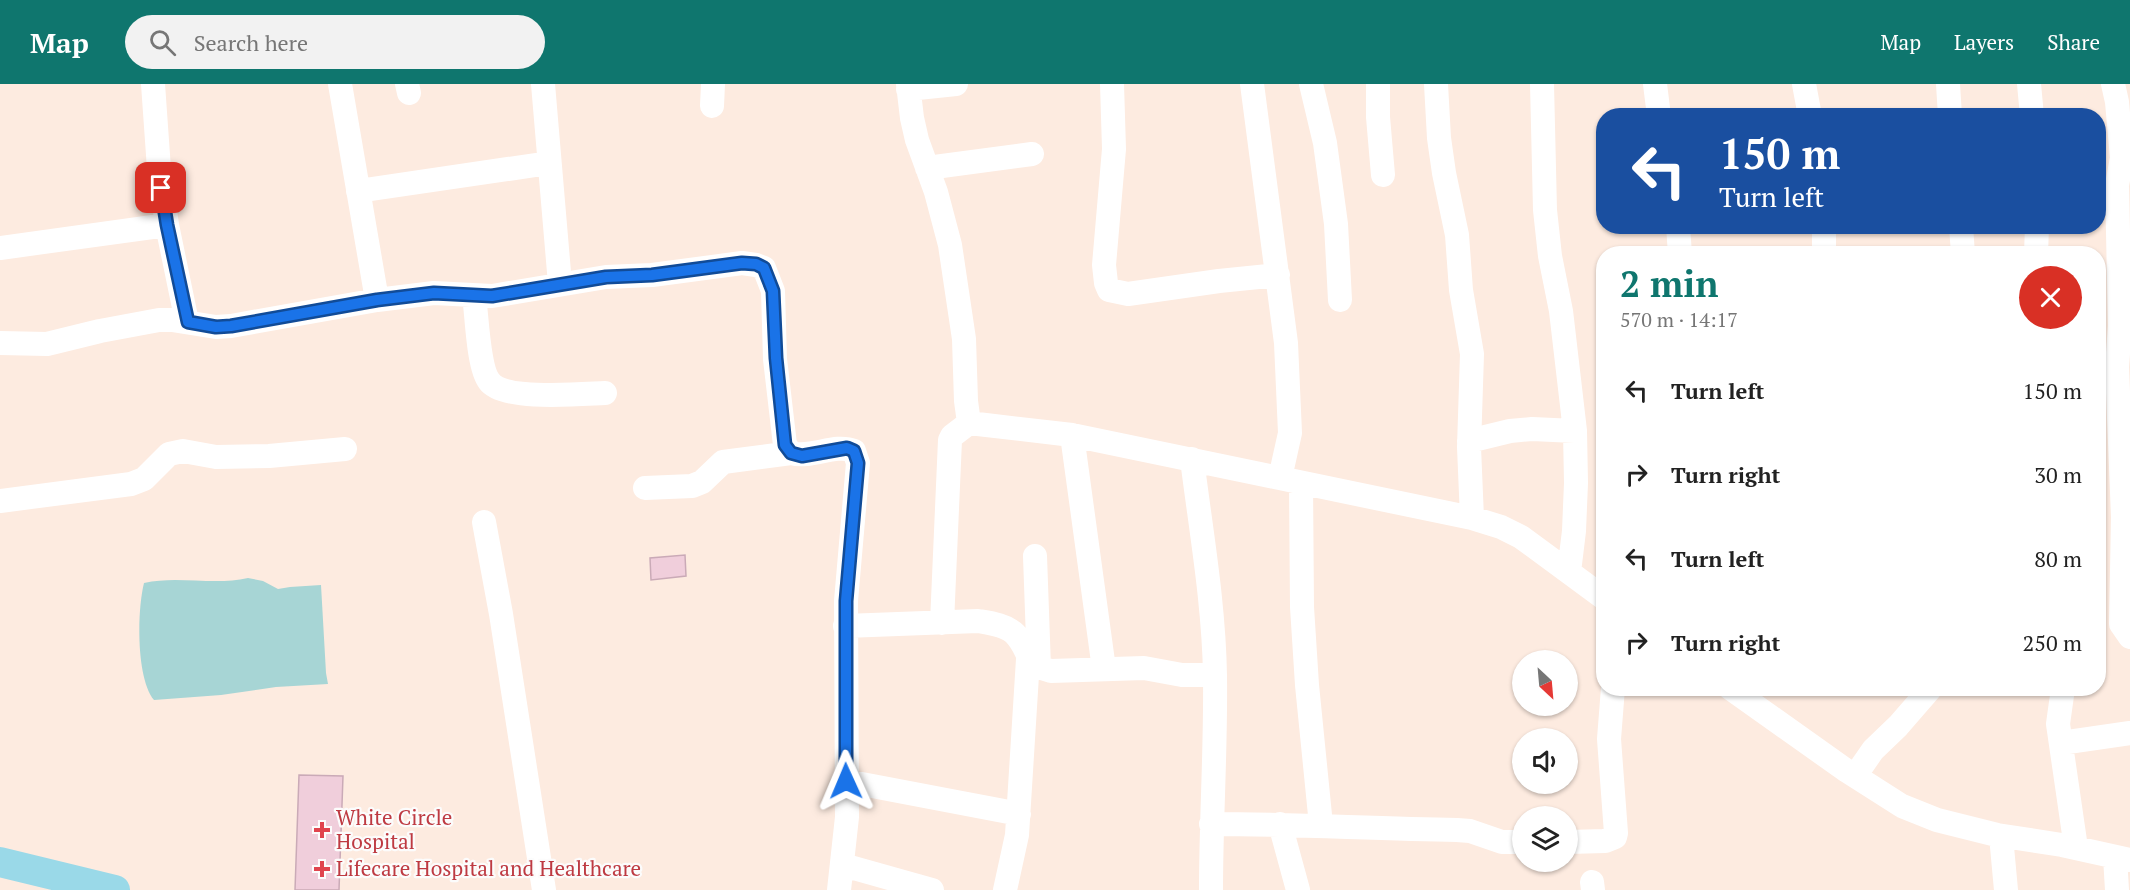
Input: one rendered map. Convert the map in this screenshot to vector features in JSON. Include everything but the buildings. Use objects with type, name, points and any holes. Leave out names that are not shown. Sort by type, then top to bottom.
[{"type":"main road","points":[[0,862],[115,890]]},
{"type":"street","points":[[153,84],[159,169],[167,225],[188,322]]},
{"type":"street","points":[[340,84],[377,300]]},
{"type":"street","points":[[543,84],[560,284]]},
{"type":"street","points":[[956,84],[908,87],[912,118],[939,201],[950,245],[964,339],[969,423]]},
{"type":"street","points":[[1112,84],[1114,149],[1104,265],[1109,290],[1128,294],[1278,275]]},
{"type":"street","points":[[1252,84],[1286,343],[1291,480],[1307,685],[1321,825]]},
{"type":"street","points":[[1311,84],[1324,143],[1336,224],[1340,300]]},
{"type":"street","points":[[1378,84],[1378,117],[1383,175]]},
{"type":"street","points":[[1436,84],[1439,138],[1457,235],[1461,290],[1472,354],[1469,441],[1473,518]]},
{"type":"street","points":[[1542,84],[1545,210],[1550,256],[1561,311],[1575,431],[1576,483],[1569,572]]},
{"type":"street","points":[[1655,84],[1658,108]]},
{"type":"street","points":[[1804,84],[1808,108]]},
{"type":"street","points":[[1948,84],[1950,108]]},
{"type":"street","points":[[2029,84],[2031,108]]},
{"type":"street","points":[[2113,84],[2122,158],[2116,185],[2120,326],[2117,367],[2126,542],[2121,624],[2130,637]]},
{"type":"street","points":[[927,168],[1032,154]]},
{"type":"street","points":[[358,191],[549,163]]},
{"type":"street","points":[[0,248],[167,225]]},
{"type":"street","points":[[0,343],[47,344],[159,320],[216,327],[231,326],[377,300],[434,293],[492,296],[606,277],[652,275],[742,263],[756,264],[764,268],[773,291],[780,402],[785,445],[791,453]]},
{"type":"street","points":[[474,296],[482,364],[488,380],[496,389],[514,394],[604,393]]},
{"type":"street","points":[[942,623],[950,440],[969,423],[1072,435],[1473,518],[1501,527],[1521,537],[1596,592]]},
{"type":"street","points":[[1469,441],[1510,431],[1532,429],[1575,431]]},
{"type":"street","points":[[1072,435],[1104,669]]},
{"type":"street","points":[[645,488],[692,486],[702,482],[723,462],[791,453],[802,456],[847,448],[854,451],[858,463],[845,626],[847,817],[839,890]]},
{"type":"street","points":[[0,501],[131,484],[144,479],[169,454],[183,451],[216,456],[269,456],[345,449]]},
{"type":"street","points":[[1192,459],[1209,597],[1215,675],[1211,824],[1212,890]]},
{"type":"street","points":[[484,522],[501,614],[544,890]]},
{"type":"street","points":[[1005,890],[1012,862],[1034,663],[1035,556]]},
{"type":"street","points":[[845,626],[978,621],[1009,629],[1034,663],[1051,671],[1144,668],[1182,675],[1215,675]]},
{"type":"street","points":[[1578,842],[1605,841],[1615,837],[1616,833],[1609,739],[1612,696]]},
{"type":"street","points":[[1741,696],[1855,776],[1902,806],[1928,816],[2001,836],[2122,858],[2117,890]]},
{"type":"street","points":[[1855,776],[1873,750],[1922,696]]},
{"type":"street","points":[[2062,696],[2058,724],[2076,848]]},
{"type":"street","points":[[2061,743],[2130,733]]},
{"type":"street","points":[[846,781],[1018,814]]},
{"type":"street","points":[[1211,824],[1457,830],[1470,831],[1502,842],[1512,842]]},
{"type":"street","points":[[1280,824],[1298,890]]},
{"type":"street","points":[[2001,836],[2006,890]]},
{"type":"street","points":[[843,865],[932,890]]},
{"type":"water","points":[[248,578],[263,581],[278,589],[321,585],[328,684],[154,700],[148,690],[141,661],[139,627],[144,583]]},
{"type":"place","name":"White Circle Hospital","points":[[322,830]]},
{"type":"place","name":"Lifecare Hospital and Healthcare","points":[[322,869]]},
{"type":"route","points":[[161,188],[188,322],[216,327],[377,300],[434,293],[492,296],[606,277],[652,275],[742,263],[756,264],[764,268],[770,278],[773,291],[776,358],[785,445],[791,453],[802,456],[847,448],[854,451],[858,463],[846,601],[846,781]]}]
